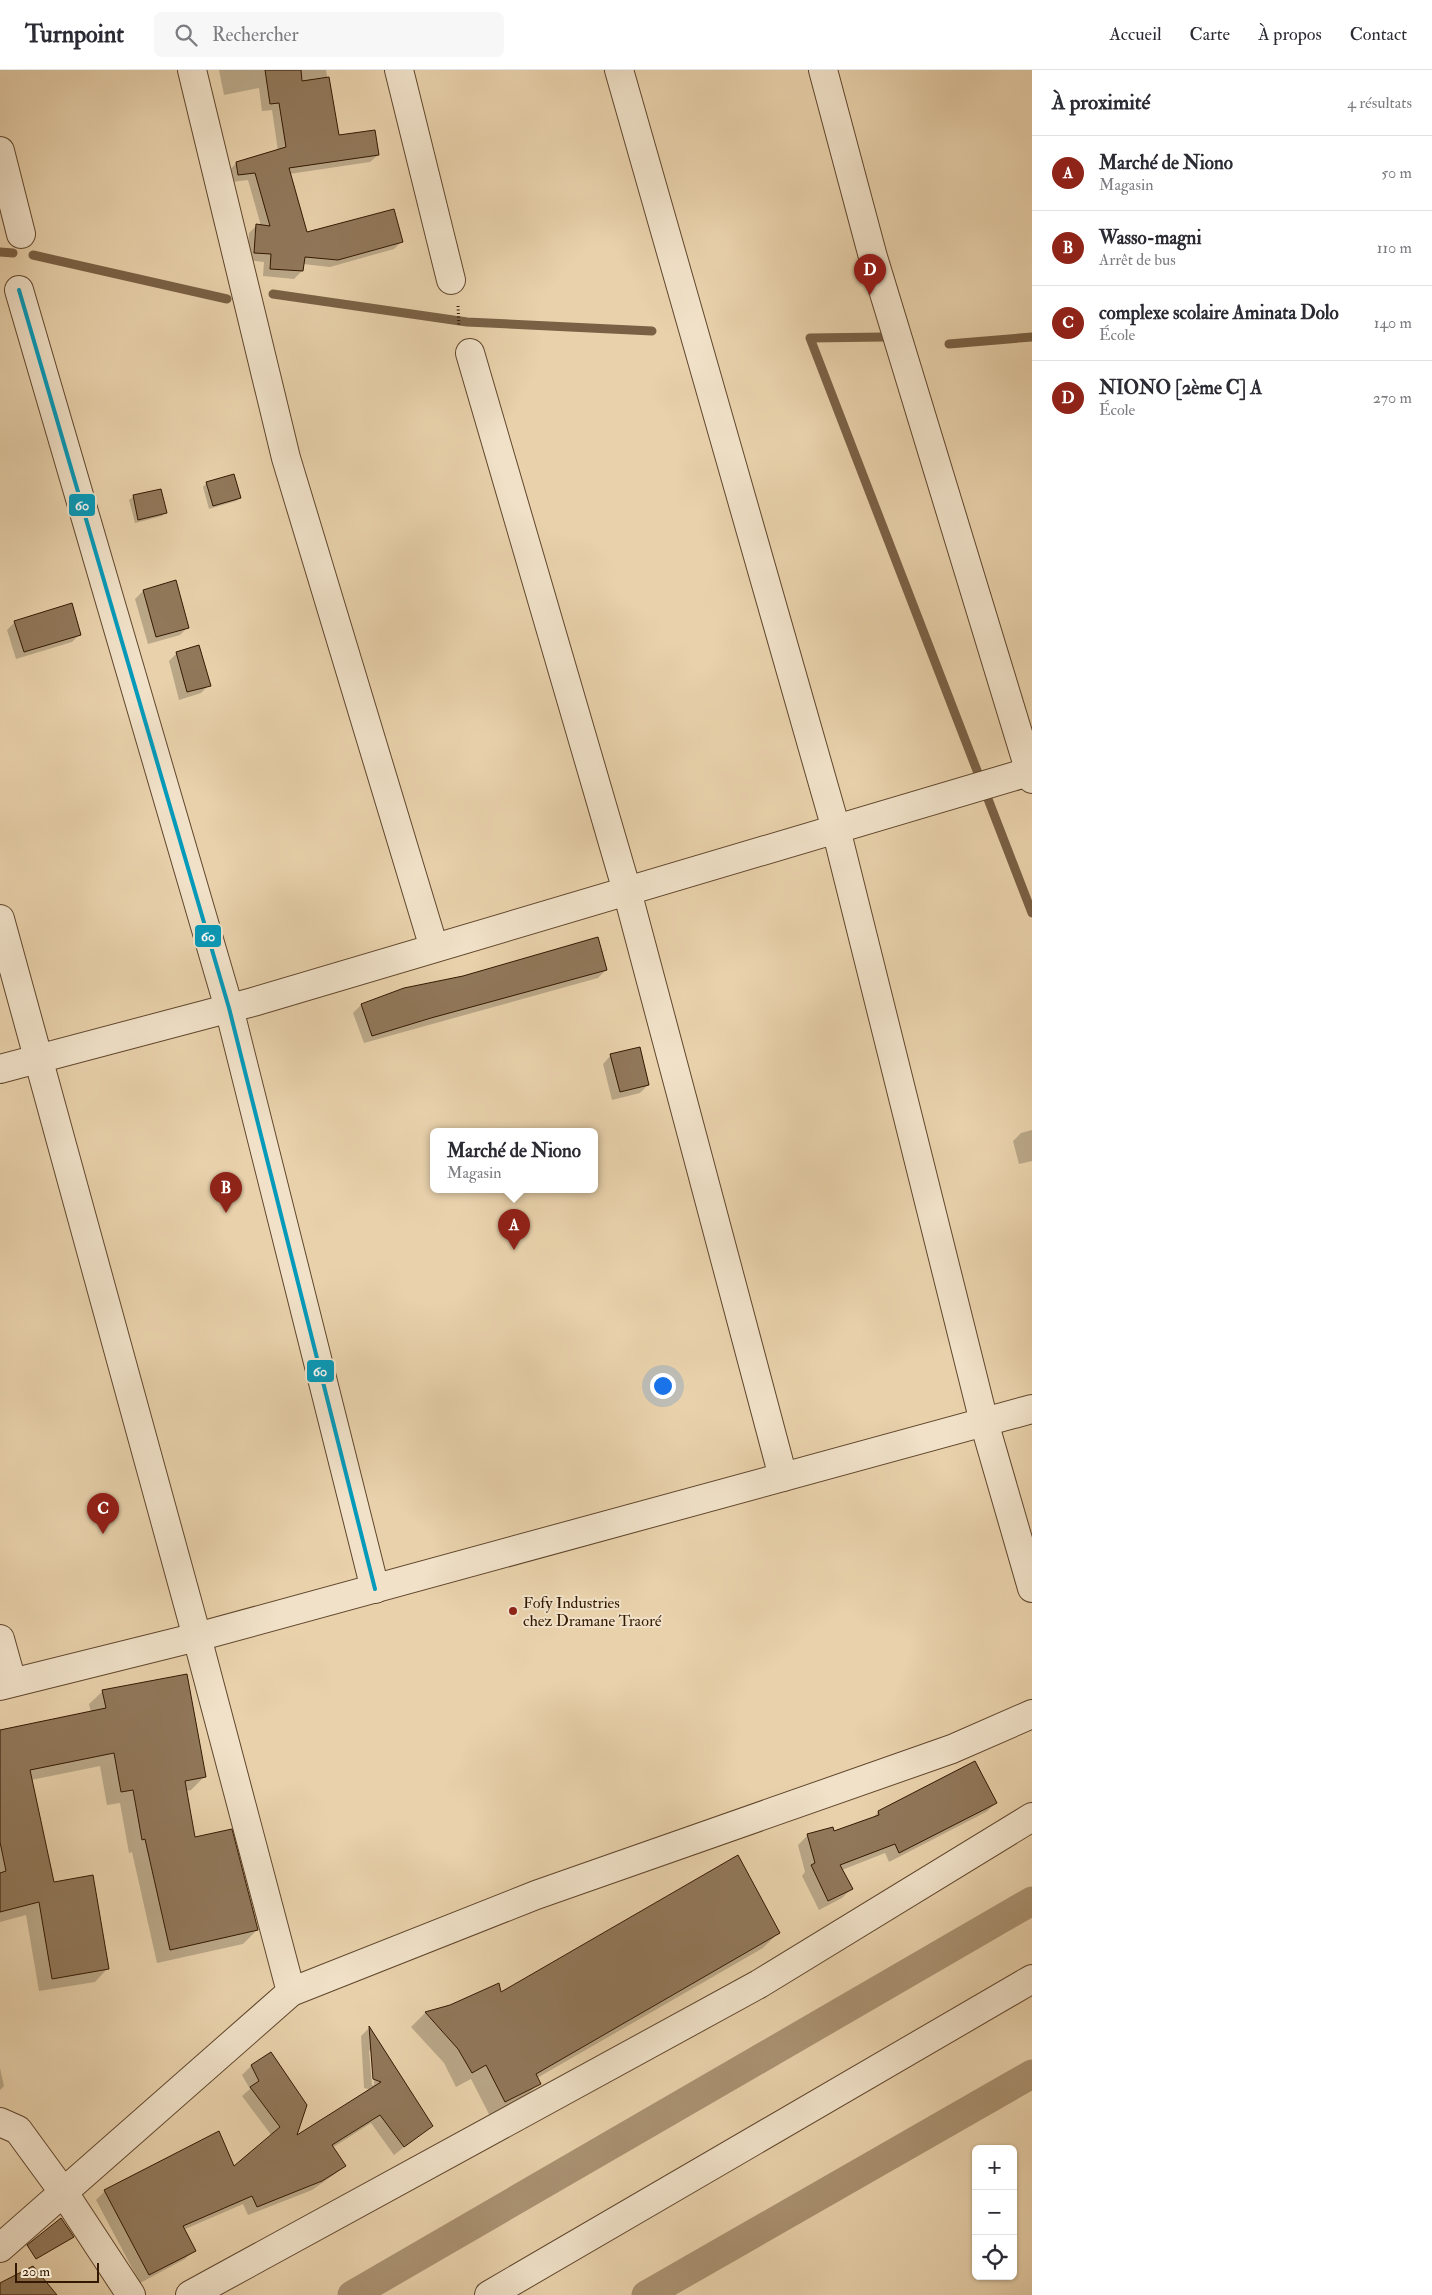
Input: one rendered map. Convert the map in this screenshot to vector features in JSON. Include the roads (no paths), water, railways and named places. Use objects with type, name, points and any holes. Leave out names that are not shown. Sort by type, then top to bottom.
[{"type":"street","points":[[192,70],[286,458],[434,948]]},
{"type":"street","points":[[399,70],[451,280]]},
{"type":"street","points":[[619,70],[836,829],[984,1422],[1032,1588]]},
{"type":"street","points":[[0,1069],[229,1008],[836,829],[1031,774],[876,266],[823,70]]},
{"type":"street","points":[[0,151],[21,234]]},
{"type":"street","points":[[18,290],[229,1008],[375,1589]]},
{"type":"street","points":[[464,341],[627,891],[783,1477]]},
{"type":"street","points":[[0,919],[40,1059],[197,1637],[291,1992]]},
{"type":"street","points":[[0,1639],[6,1684],[197,1637],[1032,1409]]},
{"type":"street","points":[[0,2248],[291,1992],[536,1895],[952,1749],[1032,1714]]},
{"type":"street","points":[[190,2295],[759,1984],[1032,1817]]},
{"type":"street","points":[[489,2295],[1032,1979]]},
{"type":"street","points":[[0,2122],[18,2130],[64,2193],[130,2295]]},
{"type":"waterway","points":[[0,252],[13,253]]},
{"type":"waterway","points":[[33,255],[227,299]]},
{"type":"waterway","points":[[273,294],[467,322],[652,331]]},
{"type":"waterway","points":[[884,337],[810,338],[1032,913]]},
{"type":"waterway","points":[[949,344],[1032,337]]},
{"type":"waterway","points":[[352,2295],[1032,1901]]},
{"type":"waterway","points":[[646,2295],[1032,2074]]},
{"type":"place","name":"NIONO [2ème C] A","points":[[870,295]]},
{"type":"place","name":"Wasso-magni","points":[[226,1213]]},
{"type":"place","name":"Marché de Niono","points":[[514,1250]]},
{"type":"place","name":"complexe scolaire Aminata Dolo","points":[[103,1534]]},
{"type":"place","name":"Fofy Industries chez Dramane Traoré","points":[[513,1611]]}]
